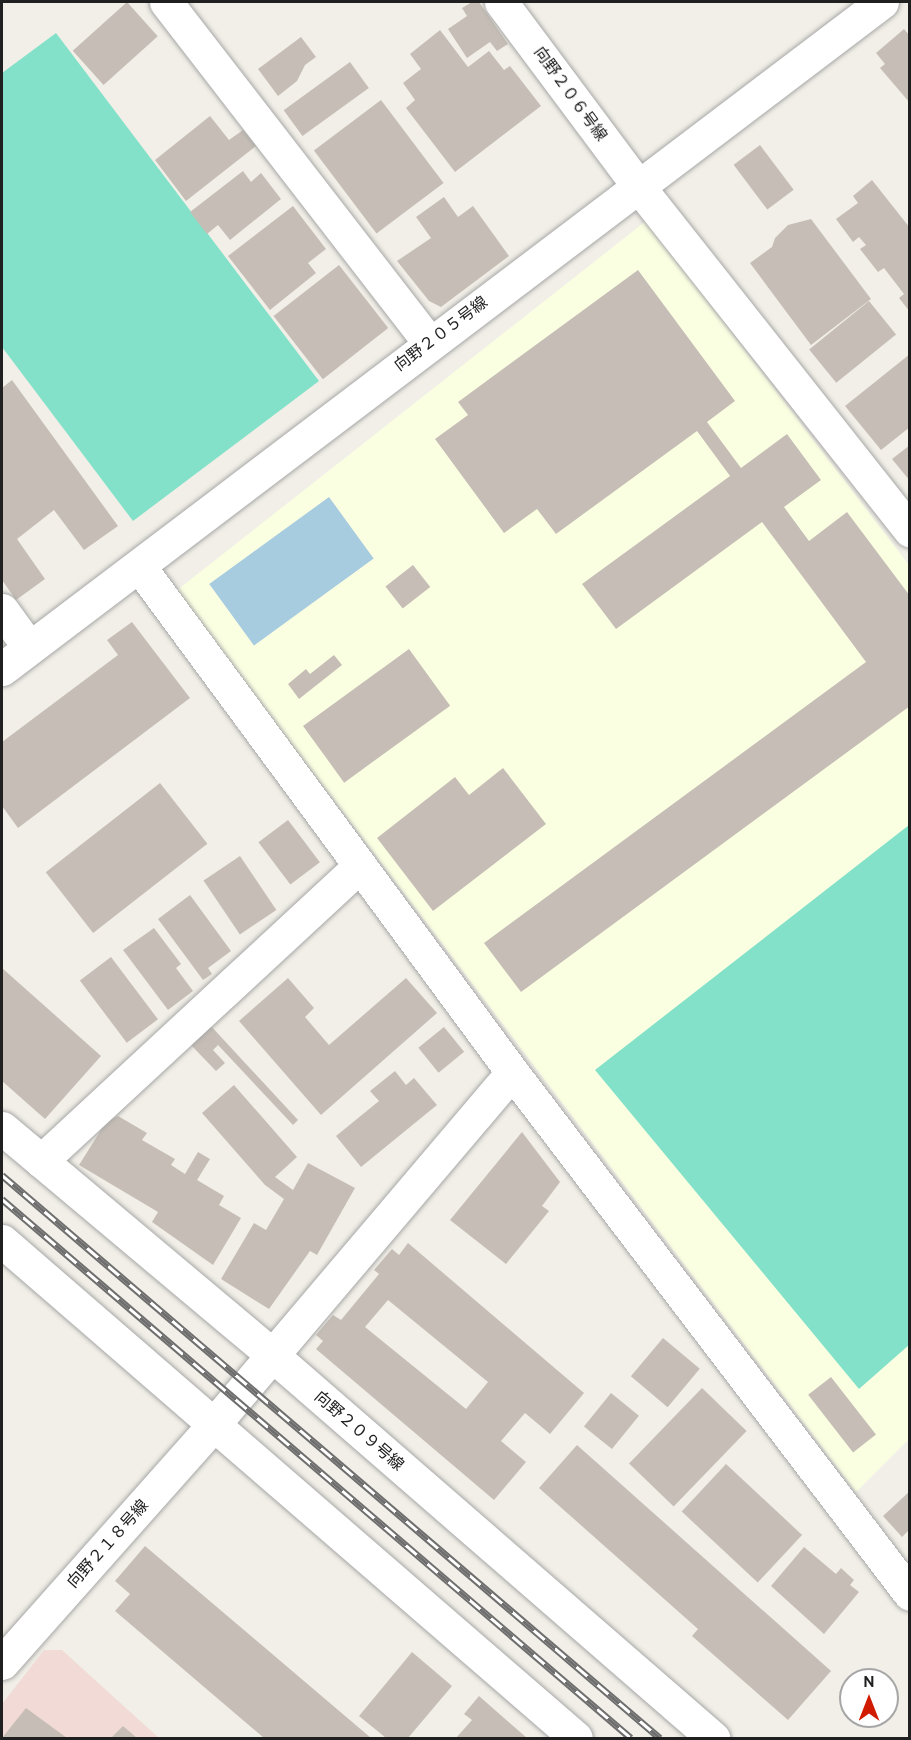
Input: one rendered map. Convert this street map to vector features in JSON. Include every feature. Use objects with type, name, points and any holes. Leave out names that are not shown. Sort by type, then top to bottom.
[{"type":"street","points":[[166,2],[429,342]]},
{"type":"street","name":"向野２０６号線","points":[[501,2],[638,186],[909,530]]},
{"type":"street","name":"向野２０５号線","points":[[2,669],[140,566],[429,342],[882,2]]},
{"type":"street","points":[[140,566],[512,1072],[909,1594]]},
{"type":"street","points":[[2,610],[29,647]]},
{"type":"street","points":[[42,1161],[360,866]]},
{"type":"street","name":"向野２１８号線","points":[[2,1663],[214,1424],[512,1072]]},
{"type":"street","name":"向野２０９号線","points":[[2,1128],[271,1354],[712,1738]]},
{"type":"street","points":[[2,1241],[576,1738]]},
{"type":"shaded area","points":[[646,221],[909,565],[909,1439],[856,1492],[176,591]]},
{"type":"shaded area","points":[[44,1650],[62,1650],[159,1738],[2,1738],[2,1704]]},
{"type":"green space","points":[[56,33],[319,381],[133,521],[2,347],[2,73]]},
{"type":"green space","points":[[909,825],[909,1345],[859,1389],[595,1070]]},
{"type":"water","points":[[329,497],[374,558],[254,645],[209,584]]},
{"type":"building","points":[[127,2],[158,36],[104,85],[73,51]]},
{"type":"building","points":[[472,2],[479,2],[508,44],[497,51],[490,42],[467,58],[448,29],[467,16],[462,8]]},
{"type":"building","points":[[904,29],[910,36],[910,103],[880,68],[885,64],[876,53]]},
{"type":"building","points":[[440,30],[468,67],[489,51],[504,70],[510,66],[541,106],[455,172],[406,108],[415,100],[403,83],[421,69],[410,54]]},
{"type":"building","points":[[301,37],[316,57],[305,65],[297,81],[278,96],[258,69]]},
{"type":"building","points":[[350,62],[369,88],[302,136],[284,110]]},
{"type":"building","points":[[381,100],[444,183],[377,234],[314,151]]},
{"type":"building","points":[[210,116],[229,140],[243,130],[256,146],[186,201],[155,160]]},
{"type":"building","points":[[760,145],[794,190],[767,210],[734,165]]},
{"type":"building","points":[[243,171],[251,182],[261,173],[281,199],[230,240],[218,225],[207,234],[190,212]]},
{"type":"building","points":[[872,180],[910,228],[910,312],[899,298],[904,294],[884,268],[878,272],[860,249],[866,245],[859,237],[853,242],[836,219],[858,203],[853,196]]},
{"type":"building","points":[[444,197],[458,217],[473,206],[509,256],[441,307],[429,301],[397,261],[431,238],[416,217]]},
{"type":"building","points":[[293,206],[326,249],[308,263],[316,273],[270,310],[228,256]]},
{"type":"building","points":[[811,219],[871,299],[811,345],[750,263],[772,247],[775,238],[788,225]]},
{"type":"building","points":[[339,265],[388,328],[323,379],[274,316]]},
{"type":"building","points":[[638,270],[735,401],[707,422],[741,468],[787,434],[821,480],[784,507],[809,541],[847,512],[910,596],[910,706],[521,992],[484,943],[866,662],[762,522],[616,629],[582,584],[730,476],[697,431],[556,534],[537,509],[504,533],[435,439],[468,415],[458,402]]},
{"type":"building","points":[[869,301],[896,334],[836,383],[809,349]]},
{"type":"building","points":[[910,354],[910,427],[881,450],[845,406]]},
{"type":"building","points":[[12,380],[118,526],[84,550],[54,510],[17,539],[45,579],[16,600],[2,580],[2,388]]},
{"type":"building","points":[[910,445],[910,481],[892,459]]},
{"type":"building","points":[[413,565],[430,587],[403,609],[385,587]]},
{"type":"building","points":[[132,622],[190,698],[18,828],[2,806],[2,742],[118,655],[107,640]]},
{"type":"building","points":[[409,649],[450,706],[344,783],[303,726]]},
{"type":"building","points":[[334,655],[342,665],[299,699],[288,684],[306,669],[310,674]]},
{"type":"building","points":[[503,768],[546,824],[433,911],[377,838],[455,777],[469,795]]},
{"type":"building","points":[[160,783],[207,844],[93,933],[46,872]]},
{"type":"building","points":[[288,820],[320,862],[290,885],[258,842]]},
{"type":"building","points":[[240,856],[276,910],[240,934],[204,881]]},
{"type":"building","points":[[190,895],[231,951],[208,968],[212,974],[203,980],[158,919]]},
{"type":"building","points":[[154,928],[181,964],[176,968],[193,991],[168,1010],[123,950]]},
{"type":"building","points":[[111,957],[158,1019],[127,1043],[80,980]]},
{"type":"building","points":[[2,968],[101,1056],[45,1119],[2,1081]]},
{"type":"building","points":[[288,978],[314,1008],[305,1017],[329,1045],[406,978],[437,1013],[321,1115],[239,1021]]},
{"type":"building","points":[[210,1025],[298,1120],[293,1125],[218,1045],[213,1050],[225,1063],[216,1071],[190,1044]]},
{"type":"building","points":[[444,1027],[464,1052],[438,1073],[418,1048]]},
{"type":"building","points":[[395,1071],[406,1085],[414,1078],[437,1105],[361,1167],[336,1136],[379,1101],[370,1091]]},
{"type":"building","points":[[234,1085],[297,1157],[275,1177],[293,1190],[308,1163],[355,1188],[317,1255],[310,1251],[269,1309],[221,1279],[254,1223],[266,1230],[284,1199],[265,1185],[202,1113]]},
{"type":"building","points":[[118,1116],[147,1133],[142,1140],[175,1159],[171,1165],[185,1174],[198,1152],[210,1159],[197,1180],[224,1196],[219,1205],[241,1218],[213,1265],[152,1222],[158,1212],[79,1165],[106,1122]]},
{"type":"building","points":[[522,1132],[560,1182],[542,1206],[549,1211],[506,1264],[450,1220]]},
{"type":"building","points":[[408,1243],[584,1393],[550,1434],[525,1413],[501,1441],[526,1462],[494,1500],[316,1349],[323,1341],[316,1335],[333,1315],[341,1320],[379,1274],[374,1270],[392,1249],[399,1255]],"holes":[[[388,1300],[488,1382],[466,1409],[365,1327]]]},
{"type":"building","points":[[663,1338],[700,1369],[668,1407],[631,1376]]},
{"type":"building","points":[[831,1377],[876,1435],[853,1452],[808,1395]]},
{"type":"building","points":[[702,1388],[747,1431],[674,1507],[629,1464]]},
{"type":"building","points":[[611,1393],[639,1416],[612,1449],[584,1426]]},
{"type":"building","points":[[577,1445],[831,1671],[788,1720],[692,1636],[698,1629],[539,1488]]},
{"type":"building","points":[[726,1464],[802,1535],[758,1582],[682,1512]]},
{"type":"building","points":[[910,1491],[910,1529],[902,1537],[883,1516]]},
{"type":"building","points":[[145,1546],[371,1738],[264,1738],[115,1611],[130,1594],[115,1581]]},
{"type":"building","points":[[804,1547],[836,1574],[841,1568],[854,1580],[850,1585],[859,1592],[824,1634],[771,1586]]},
{"type":"building","points":[[412,1652],[452,1686],[408,1738],[386,1738],[359,1716]]},
{"type":"building","points":[[479,1696],[527,1738],[456,1738],[472,1720],[464,1714]]},
{"type":"building","points":[[26,1708],[67,1738],[2,1738]]},
{"type":"building","points":[[123,1726],[137,1738],[111,1738]]},
{"type":"railway","points":[[2,1175],[660,1738]]},
{"type":"railway","points":[[2,1199],[631,1738]]}]
